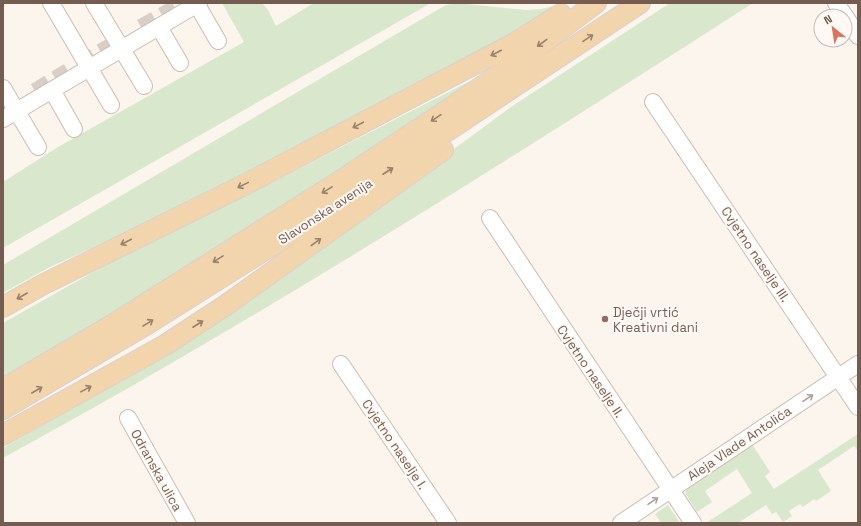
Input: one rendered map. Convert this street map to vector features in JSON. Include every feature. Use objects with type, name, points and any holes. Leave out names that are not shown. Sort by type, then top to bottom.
[{"type":"main road","points":[[3,307],[49,281],[248,183],[513,44],[577,3]]},
{"type":"main road","name":"Slavonska avenija","points":[[3,390],[112,325],[340,181],[513,65],[596,3]]},
{"type":"main road","name":"Slavonska avenija","points":[[3,409],[149,323],[315,218],[640,3]]},
{"type":"main road","points":[[3,436],[165,345],[226,306],[504,106],[527,88],[560,56]]},
{"type":"street","points":[[51,3],[79,67],[111,105]]},
{"type":"street","points":[[94,3],[121,44],[144,86]]},
{"type":"street","points":[[12,111],[52,90],[79,67],[121,44],[159,27],[190,4],[218,41]]},
{"type":"street","points":[[121,44],[141,27]]},
{"type":"street","points":[[159,27],[180,63]]},
{"type":"street","points":[[3,88],[12,111],[38,148]]},
{"type":"street","points":[[52,90],[74,128]]},
{"type":"street","points":[[12,111],[35,91]]},
{"type":"street","name":"Cvjetno naselje III.","points":[[653,102],[858,407]]},
{"type":"street","name":"Cvjetno naselje II.","points":[[490,218],[693,523]]},
{"type":"street","name":"Cvjetno naselje I.","points":[[341,364],[448,523]]},
{"type":"street","name":"Aleja Vlade Antolića","points":[[621,523],[858,364]]},
{"type":"street","name":"Odranska ulica","points":[[128,418],[187,523]]},
{"type":"green space","points":[[222,3],[262,3],[268,10],[276,26],[314,3],[431,3],[3,248],[3,182],[58,147],[244,42]]},
{"type":"green space","points":[[457,3],[526,10],[541,9],[566,3],[537,22],[382,105],[114,238],[48,268],[3,293],[3,265],[439,9],[446,5]]},
{"type":"green space","points":[[670,3],[753,3],[382,237],[194,350],[3,458],[3,448],[109,387],[435,163],[511,107]]},
{"type":"green space","points":[[468,82],[469,87],[330,181],[3,380],[3,323],[127,253],[279,179]]},
{"type":"green space","points":[[858,434],[858,451],[854,446],[818,470],[831,491],[816,501],[814,499],[803,507],[800,504],[789,511],[792,516],[783,522],[776,512],[772,514],[766,505],[738,523],[706,523],[752,493],[737,469],[705,491],[712,502],[697,512],[685,493],[689,486],[752,444],[770,472],[765,476],[774,489]]},
{"type":"green space","points":[[668,505],[680,523],[661,523],[655,514]]},
{"type":"tunnel","points":[[141,27],[175,8]]},
{"type":"tunnel","points":[[80,64],[122,39]]},
{"type":"tunnel","points":[[35,91],[68,71]]},
{"type":"place","name":"Dječji vrtić Kreativni dani","points":[[605,319]]}]
